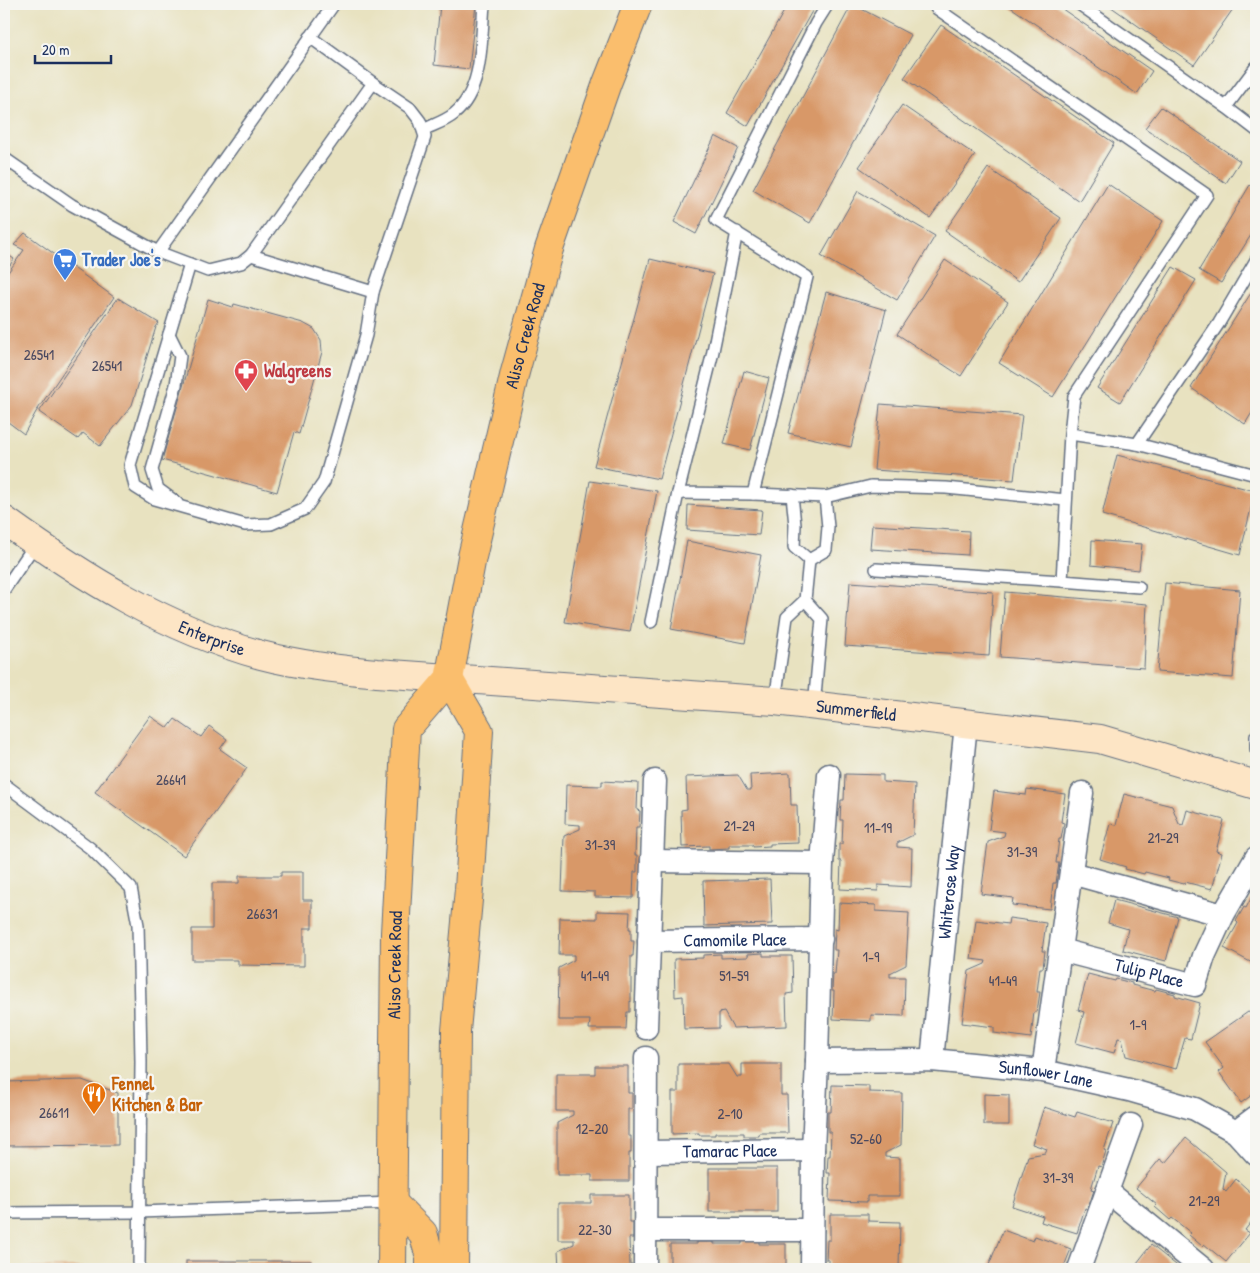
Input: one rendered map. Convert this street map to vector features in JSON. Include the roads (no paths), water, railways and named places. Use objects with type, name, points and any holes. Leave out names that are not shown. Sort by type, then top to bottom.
[{"type":"main road","name":"Aliso Creek Road","points":[[392,1269],[395,933],[406,729],[449,678],[478,529],[515,372],[548,249],[607,83],[638,4]]},
{"type":"main road","points":[[449,678],[479,731],[469,888],[456,1031],[454,1269]]},
{"type":"main road","points":[[393,1203],[423,1234],[430,1257],[430,1269]]},
{"type":"street","name":"Enterprise","points":[[4,520],[86,577],[146,611],[201,635],[261,655],[320,668],[449,678]]},
{"type":"street","name":"Summerfield","points":[[449,678],[775,701],[1100,739],[1256,785]]},
{"type":"street","name":"Whiterose Way","points":[[932,1060],[966,724]]},
{"type":"street","points":[[812,1269],[813,1150],[818,1061],[822,863],[829,776]]},
{"type":"street","points":[[646,1028],[656,780]]},
{"type":"street","points":[[1043,1071],[1082,793]]},
{"type":"street","name":"Tulip Place","points":[[1060,950],[1195,986],[1204,956],[1223,916],[1256,858]]},
{"type":"street","points":[[652,861],[822,863]]},
{"type":"street","points":[[1071,873],[1223,916]]},
{"type":"street","name":"Camomile Place","points":[[649,941],[821,939]]},
{"type":"street","points":[[645,1269],[646,1058]]},
{"type":"street","name":"Sunflower Lane","points":[[818,1061],[932,1060],[1043,1071],[1129,1090],[1195,1110],[1236,1132],[1256,1154]]},
{"type":"street","points":[[1236,1132],[1256,1117]]},
{"type":"street","points":[[1079,1269],[1131,1125]]},
{"type":"street","name":"Tamarac Place","points":[[646,1152],[813,1150]]},
{"type":"street","points":[[1107,1191],[1203,1269]]},
{"type":"street","points":[[646,1230],[812,1230]]},
{"type":"lane","points":[[158,252],[334,4]]},
{"type":"lane","points":[[423,130],[454,114],[472,91],[478,72],[484,4]]},
{"type":"lane","points":[[753,494],[807,277],[716,220],[816,23],[828,4]]},
{"type":"lane","points":[[939,4],[936,8],[1207,195],[1074,396],[1070,434],[1062,581]]},
{"type":"lane","points":[[1079,4],[1256,130]]},
{"type":"lane","points":[[190,264],[130,465],[135,487],[154,499],[245,525],[272,524],[305,509],[324,482],[366,335],[373,292],[425,137],[420,122],[410,108],[310,37]]},
{"type":"lane","points":[[1226,107],[1256,67]]},
{"type":"lane","points":[[4,158],[72,205],[158,252],[208,271],[242,263],[251,255],[374,83]]},
{"type":"lane","points":[[651,622],[678,492],[712,356],[737,232]]},
{"type":"lane","points":[[251,255],[373,292]]},
{"type":"lane","points":[[1137,444],[1219,323],[1256,260]]},
{"type":"lane","points":[[169,334],[180,356],[176,385],[152,470],[158,489],[182,507]]},
{"type":"lane","points":[[1070,434],[1137,444],[1256,475]]},
{"type":"lane","points":[[678,492],[824,497],[871,486],[946,488],[1066,500]]},
{"type":"lane","points":[[792,495],[795,525],[794,547],[809,560]]},
{"type":"lane","points":[[809,560],[826,550],[828,527],[824,497]]},
{"type":"lane","points":[[4,590],[36,543]]},
{"type":"lane","points":[[809,560],[806,600],[822,619],[814,706]]},
{"type":"lane","points":[[876,569],[1139,587]]},
{"type":"lane","points":[[775,701],[787,616],[806,600]]},
{"type":"lane","points":[[1256,736],[1256,749]]},
{"type":"lane","points":[[4,784],[90,848],[131,888],[138,925],[139,951],[141,1062],[139,1269]]},
{"type":"lane","points":[[4,1213],[139,1212],[393,1203]]},
{"type":"place","name":"Trader Joe's","points":[[65,281]]},
{"type":"place","name":"Walgreens","points":[[246,392]]},
{"type":"place","name":"Fennel Kitchen & Bar","points":[[94,1115]]}]
